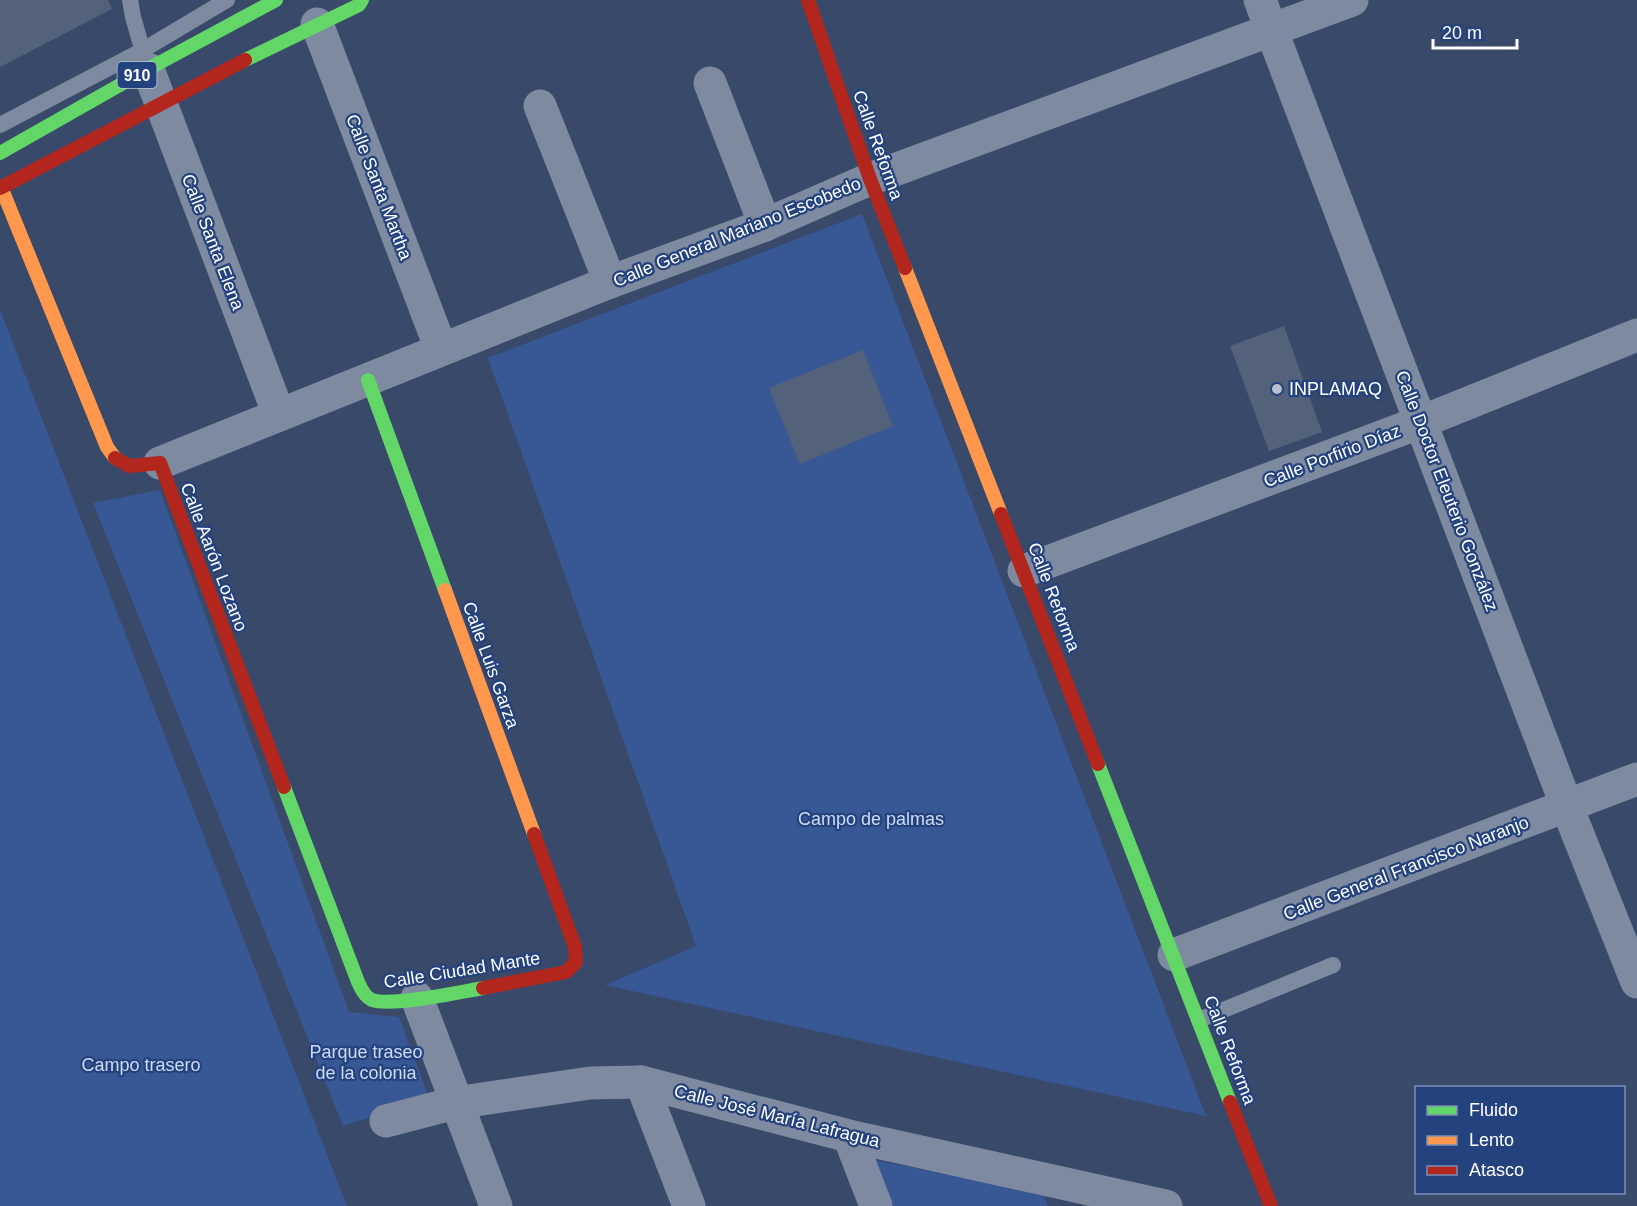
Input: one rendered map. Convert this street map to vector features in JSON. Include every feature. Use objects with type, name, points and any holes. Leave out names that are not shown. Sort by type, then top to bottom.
[{"type":"street","name":"910","points":[[0,153],[145,59],[276,0]]},
{"type":"street","name":"Calle Reforma","points":[[808,0],[870,179],[1272,1206]]},
{"type":"street","name":"Calle Doctor Eleuterio González","points":[[1260,0],[1567,807],[1637,982]]},
{"type":"street","name":"Calle General Mariano Escobedo","points":[[159,463],[610,282],[765,225],[870,179],[1352,0]]},
{"type":"street","name":"910","points":[[1,188],[231,67],[364,2]]},
{"type":"street","name":"Calle Santa Martha","points":[[317,24],[441,349]]},
{"type":"street","name":"Calle Santa Elena","points":[[145,59],[279,415]]},
{"type":"street","points":[[710,83],[765,225]]},
{"type":"street","points":[[540,106],[610,282]]},
{"type":"street","points":[[1,188],[107,447],[114,459],[125,466],[139,467],[159,463]]},
{"type":"street","name":"Calle Porfirio Díaz","points":[[1024,571],[1421,422],[1637,335]]},
{"type":"street","name":"Calle Luis Garza","points":[[368,380],[575,947],[576,963]]},
{"type":"street","name":"Calle Aarón Lozano","points":[[159,463],[358,982]]},
{"type":"street","name":"Calle General Francisco Naranjo","points":[[1174,956],[1637,779]]},
{"type":"street","name":"Calle Ciudad Mante","points":[[358,982],[364,994],[372,1000],[383,1002],[566,972],[576,963]]},
{"type":"street","points":[[417,998],[496,1206]]},
{"type":"street","points":[[641,1082],[689,1206]]},
{"type":"street","name":"Calle José María Lafragua","points":[[386,1121],[455,1102],[590,1083],[641,1082],[1056,1193],[1166,1206]]},
{"type":"street","points":[[849,1136],[876,1206]]},
{"type":"lane","points":[[130,0],[145,59]]},
{"type":"lane","points":[[0,124],[145,59],[227,0]]},
{"type":"lane","points":[[1199,1020],[1333,965]]},
{"type":"green space","name":"Campo de palmas","points":[[862,214],[1206,1116],[605,985],[696,946],[488,358]]},
{"type":"green space","name":"Campo trasero","points":[[0,310],[347,1206],[0,1206]]},
{"type":"green space","name":"Parque traseo de la colonia","points":[[160,490],[349,1012],[399,1017],[429,1098],[343,1126],[93,503]]},
{"type":"green space","points":[[874,1160],[1043,1193],[1048,1206],[892,1206]]},
{"type":"building","points":[[0,0],[108,0],[112,9],[0,67]]},
{"type":"building","name":"INPLAMAQ","points":[[1284,326],[1322,432],[1269,451],[1230,346]]},
{"type":"building","points":[[863,350],[893,426],[800,464],[769,388]]},
{"type":"traffic: fast","points":[[0,153],[276,0]]},
{"type":"traffic: fast","points":[[245,60],[359,5],[362,0]]},
{"type":"traffic: fast","points":[[368,380],[445,590]]},
{"type":"traffic: fast","points":[[1098,764],[1230,1102]]},
{"type":"traffic: fast","points":[[284,787],[358,982],[367,997],[382,1002],[395,1002],[483,988]]},
{"type":"traffic: slow","points":[[1,187],[107,447],[115,458]]},
{"type":"traffic: slow","points":[[905,268],[1001,514]]},
{"type":"traffic: slow","points":[[445,590],[534,834]]},
{"type":"traffic: jam","points":[[808,0],[870,179],[905,268]]},
{"type":"traffic: jam","points":[[0,188],[245,60]]},
{"type":"traffic: jam","points":[[115,458],[129,466],[160,463],[284,787]]},
{"type":"traffic: jam","points":[[1001,514],[1098,764]]},
{"type":"traffic: jam","points":[[483,988],[566,972],[576,962],[575,947],[534,834]]},
{"type":"traffic: jam","points":[[1230,1102],[1271,1206]]},
{"type":"place","name":"INPLAMAQ","points":[[1277,389]]}]
